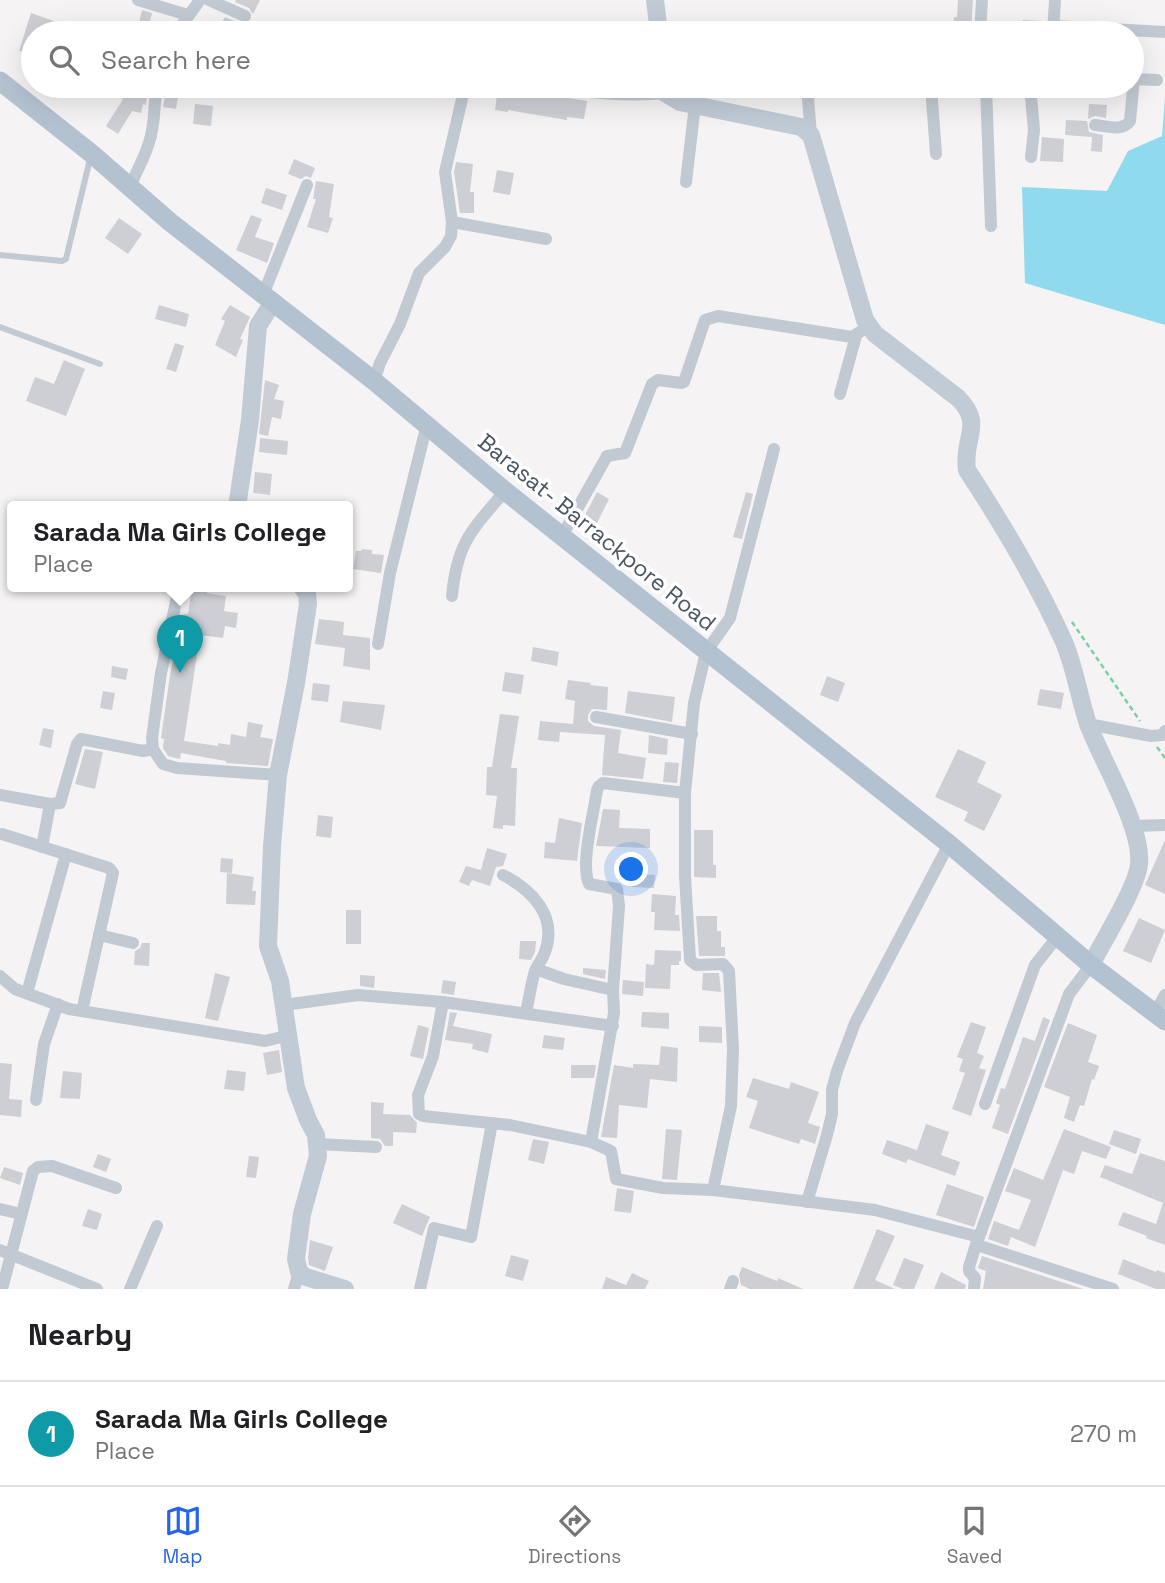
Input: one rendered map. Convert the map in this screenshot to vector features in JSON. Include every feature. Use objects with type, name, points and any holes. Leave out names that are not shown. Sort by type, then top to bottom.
[{"type":"main road","name":"Barasat- Barrackpore Road","points":[[0,80],[21,97]]},
{"type":"main road","name":"Barasat- Barrackpore Road","points":[[22,98],[268,299],[427,424],[505,491],[948,844],[1091,965],[1160,1017]]},
{"type":"street","points":[[138,0],[188,15]]},
{"type":"street","points":[[184,21],[200,0]]},
{"type":"street","points":[[209,0],[244,16]]},
{"type":"street","points":[[655,0],[658,21]]},
{"type":"street","points":[[981,21],[982,0]]},
{"type":"street","points":[[1054,21],[1055,0]]},
{"type":"street","points":[[1144,31],[1165,32]]},
{"type":"street","points":[[1144,79],[1157,79]]},
{"type":"street","points":[[130,186],[153,126],[154,98]]},
{"type":"street","points":[[374,381],[419,273],[449,242],[452,222],[445,172],[462,98]]},
{"type":"street","points":[[675,98],[680,102],[801,127],[811,135]]},
{"type":"street","points":[[808,98],[811,135],[865,320],[839,394]]},
{"type":"street","points":[[932,98],[936,154]]},
{"type":"street","points":[[986,98],[991,226]]},
{"type":"street","points":[[1031,98],[1034,130],[1031,157]]},
{"type":"street","points":[[1095,125],[1123,128],[1128,125],[1132,98]]},
{"type":"street","points":[[687,182],[695,105]]},
{"type":"street","points":[[238,501],[250,420],[258,326],[307,185]]},
{"type":"street","points":[[452,222],[546,239]]},
{"type":"street","points":[[562,536],[607,456],[625,453],[652,384],[658,380],[684,382],[705,320],[708,318],[718,316],[875,334],[958,398],[970,412],[973,426],[965,456],[967,470],[1024,561],[1065,644],[1088,724],[1131,826],[1139,856],[1136,878],[1091,965],[1069,994],[969,1267],[976,1282],[974,1289]]},
{"type":"street","points":[[377,644],[390,573],[427,424]]},
{"type":"street","points":[[713,1190],[731,1106],[733,1049],[729,971],[723,964],[696,965],[690,960],[685,876],[685,793],[694,703],[706,652],[730,618],[774,449]]},
{"type":"street","points":[[452,596],[454,568],[463,544],[505,491]]},
{"type":"street","points":[[177,592],[161,673],[152,738],[153,749],[163,764],[177,768],[278,775]]},
{"type":"street","points":[[306,592],[308,604],[306,622],[278,775],[268,946],[280,981],[296,1088],[307,1120],[316,1135],[317,1144],[318,1156],[300,1225],[296,1259],[297,1280],[306,1277],[345,1289]]},
{"type":"street","points":[[596,717],[692,734]]},
{"type":"street","points":[[1088,724],[1151,736],[1162,735],[1165,731]]},
{"type":"street","points":[[0,795],[57,805],[63,800],[77,744],[81,739],[143,751],[153,749]]},
{"type":"street","points":[[591,1142],[612,1026],[619,906],[618,892],[614,887],[589,884],[587,878],[587,856],[597,790],[603,783],[685,793]]},
{"type":"street","points":[[42,847],[50,804]]},
{"type":"street","points":[[1131,826],[1165,825]]},
{"type":"street","points":[[2,834],[109,868],[113,873],[82,1011]]},
{"type":"street","points":[[807,1202],[832,1114],[832,1090],[836,1071],[855,1023],[948,844]]},
{"type":"street","points":[[27,993],[66,854]]},
{"type":"street","points":[[503,875],[521,885],[546,914],[549,931],[545,951],[536,969],[526,1013]]},
{"type":"street","points":[[99,935],[133,943]]},
{"type":"street","points":[[985,1104],[1035,965],[1058,936]]},
{"type":"street","points":[[536,969],[564,979],[613,990]]},
{"type":"street","points":[[0,976],[15,989],[82,1011],[265,1041],[290,1035]]},
{"type":"street","points":[[284,1004],[358,995],[443,1002],[612,1026]]},
{"type":"street","points":[[1160,1017],[1165,995]]},
{"type":"street","points":[[443,1002],[433,1056],[418,1094],[419,1114],[492,1123],[591,1142],[611,1150],[616,1179],[663,1188],[713,1190],[875,1210],[978,1241],[1113,1289]]},
{"type":"street","points":[[36,1100],[44,1044],[58,1004]]},
{"type":"street","points":[[420,1289],[434,1228],[471,1237],[492,1123]]},
{"type":"street","points":[[317,1144],[376,1147]]},
{"type":"street","points":[[2,1289],[5,1252],[21,1214],[33,1171],[38,1167],[52,1166],[116,1188]]},
{"type":"street","points":[[0,1209],[21,1214]]},
{"type":"street","points":[[130,1289],[157,1226]]},
{"type":"street","points":[[5,1252],[97,1289]]},
{"type":"lane","points":[[0,255],[62,261],[66,259],[92,154]]},
{"type":"lane","points":[[0,327],[100,364]]},
{"type":"water","points":[[1165,97],[1165,325],[1025,283],[1022,187],[1107,191],[1128,151],[1162,136]]},
{"type":"building","points":[[260,0],[253,14],[249,8],[235,2]]},
{"type":"building","points":[[958,0],[973,0],[972,21],[954,21],[954,17],[957,17]]},
{"type":"building","points":[[142,10],[152,13],[150,21],[139,21]]},
{"type":"building","points":[[31,13],[54,21],[28,21]]},
{"type":"building","points":[[123,98],[147,98],[141,113],[132,111],[118,134],[106,126]]},
{"type":"building","points":[[164,98],[178,98],[176,109],[163,107]]},
{"type":"building","points":[[497,98],[568,98],[587,101],[584,119],[567,117],[567,120],[495,110]]},
{"type":"building","points":[[195,104],[213,106],[211,126],[193,124]]},
{"type":"building","points":[[1089,104],[1107,105],[1106,118],[1095,116],[1088,119]]},
{"type":"building","points":[[1066,120],[1087,121],[1089,132],[1103,135],[1102,152],[1091,151],[1092,137],[1065,135]]},
{"type":"building","points":[[1042,137],[1064,139],[1063,162],[1040,161]]},
{"type":"building","points":[[294,159],[315,168],[311,178],[306,176],[301,179],[288,174]]},
{"type":"building","points":[[456,162],[473,164],[470,192],[474,192],[474,213],[460,213],[454,172]]},
{"type":"building","points":[[497,170],[514,173],[510,195],[493,192]]},
{"type":"building","points":[[316,181],[334,184],[329,217],[333,218],[328,233],[307,227],[316,199],[313,199]]},
{"type":"building","points":[[266,188],[287,195],[282,210],[261,203]]},
{"type":"building","points":[[251,215],[262,219],[255,237],[274,243],[267,263],[236,250]]},
{"type":"building","points":[[119,218],[142,234],[128,254],[105,238]]},
{"type":"building","points":[[159,305],[189,314],[186,327],[155,319]]},
{"type":"building","points":[[230,305],[250,317],[240,339],[243,340],[236,357],[215,345],[225,321],[221,319]]},
{"type":"building","points":[[175,343],[184,346],[176,372],[166,369]]},
{"type":"building","points":[[64,360],[85,369],[66,416],[26,401],[35,377],[54,384]]},
{"type":"building","points":[[265,380],[279,385],[274,399],[284,401],[281,419],[272,417],[268,436],[259,434]]},
{"type":"building","points":[[260,438],[288,441],[287,455],[259,452]]},
{"type":"building","points":[[255,472],[272,474],[270,495],[253,493]]},
{"type":"building","points":[[597,492],[609,499],[596,525],[583,519]]},
{"type":"building","points":[[746,492],[753,494],[742,539],[733,537]]},
{"type":"building","points":[[372,550],[372,554],[384,555],[381,573],[353,569],[356,551]]},
{"type":"building","points":[[191,592],[226,596],[224,611],[238,613],[236,628],[225,626],[223,638],[200,635],[184,741],[230,745],[231,734],[246,737],[248,722],[263,725],[260,737],[273,739],[268,766],[226,763],[181,753],[180,759],[168,756],[163,748],[164,739],[161,738],[170,675],[182,615],[188,614]]},
{"type":"building","points":[[319,619],[344,622],[343,635],[370,638],[370,670],[343,666],[345,648],[315,644]]},
{"type":"building","points":[[533,647],[559,652],[557,666],[531,661]]},
{"type":"building","points":[[112,666],[128,669],[126,680],[111,677]]},
{"type":"building","points":[[505,672],[524,675],[521,694],[502,691]]},
{"type":"building","points":[[827,676],[845,683],[838,702],[820,695]]},
{"type":"building","points":[[568,680],[608,687],[607,710],[592,709],[588,721],[594,726],[621,730],[618,753],[646,758],[643,779],[602,775],[605,735],[560,732],[559,742],[538,740],[540,721],[573,724],[575,701],[565,699]]},
{"type":"building","points":[[313,683],[330,685],[328,702],[311,700]]},
{"type":"building","points":[[1040,689],[1064,693],[1061,709],[1037,705]]},
{"type":"building","points":[[103,691],[115,693],[112,710],[100,708]]},
{"type":"building","points":[[628,691],[675,697],[672,722],[625,713]]},
{"type":"building","points":[[343,701],[385,705],[381,730],[340,722]]},
{"type":"building","points":[[500,714],[519,716],[511,768],[517,768],[515,826],[503,825],[503,829],[493,828],[497,796],[486,795],[487,767],[492,767]]},
{"type":"building","points":[[43,728],[54,730],[51,748],[39,745]]},
{"type":"building","points":[[649,735],[668,739],[667,755],[648,753]]},
{"type":"building","points":[[85,749],[103,752],[95,789],[75,784]]},
{"type":"building","points":[[958,749],[986,762],[977,782],[1002,795],[984,831],[964,821],[968,812],[935,797]]},
{"type":"building","points":[[665,762],[679,763],[677,783],[663,782]]},
{"type":"building","points":[[603,809],[620,810],[619,828],[650,829],[650,848],[596,846]]},
{"type":"building","points":[[318,815],[333,817],[331,838],[316,836]]},
{"type":"building","points":[[559,818],[582,823],[577,861],[544,858],[545,842],[555,843]]},
{"type":"building","points":[[694,830],[713,830],[713,865],[716,865],[716,878],[694,877]]},
{"type":"building","points":[[1165,840],[1165,894],[1145,885]]},
{"type":"building","points":[[487,848],[507,854],[503,866],[496,867],[490,886],[472,880],[469,886],[459,882],[466,866],[481,870]]},
{"type":"building","points":[[221,858],[233,859],[232,873],[220,872]]},
{"type":"building","points":[[227,873],[254,877],[252,891],[256,891],[255,905],[226,904]]},
{"type":"building","points":[[632,874],[655,875],[654,888],[632,887]]},
{"type":"building","points":[[652,894],[676,896],[675,915],[679,915],[680,931],[654,930]]},
{"type":"building","points":[[346,910],[361,910],[361,944],[346,944]]},
{"type":"building","points":[[696,916],[717,916],[717,931],[721,931],[721,947],[725,947],[725,956],[699,956]]},
{"type":"building","points":[[1139,918],[1165,930],[1151,963],[1123,951]]},
{"type":"building","points":[[520,941],[536,941],[531,960],[519,959]]},
{"type":"building","points":[[142,943],[150,943],[149,966],[134,965],[135,951]]},
{"type":"building","points":[[655,950],[681,951],[679,965],[671,965],[670,989],[645,988],[646,964],[654,965]]},
{"type":"building","points":[[583,968],[606,970],[605,979],[583,974]]},
{"type":"building","points":[[215,973],[230,977],[218,1021],[205,1018]]},
{"type":"building","points":[[703,973],[719,973],[721,992],[702,990]]},
{"type":"building","points":[[360,975],[375,976],[374,988],[360,986]]},
{"type":"building","points":[[443,980],[456,982],[454,995],[441,993]]},
{"type":"building","points":[[623,980],[644,982],[643,996],[622,994]]},
{"type":"building","points":[[450,1012],[457,1013],[453,1026],[492,1034],[488,1053],[472,1049],[473,1044],[445,1040]]},
{"type":"building","points":[[642,1012],[669,1013],[669,1029],[641,1027]]},
{"type":"building","points":[[1043,1017],[1050,1020],[1008,1134],[992,1128],[1000,1105],[996,1103],[1001,1088],[1005,1089],[1023,1037],[1035,1041]]},
{"type":"building","points":[[971,1022],[986,1027],[977,1053],[984,1056],[979,1068],[986,1070],[971,1116],[952,1109],[965,1073],[959,1071],[963,1059],[957,1057]]},
{"type":"building","points":[[1068,1023],[1097,1035],[1088,1062],[1099,1066],[1084,1106],[1080,1105],[1074,1122],[1064,1118],[1070,1097],[1044,1087]]},
{"type":"building","points":[[418,1025],[429,1028],[423,1059],[410,1056]]},
{"type":"building","points":[[699,1026],[722,1027],[722,1043],[699,1042]]},
{"type":"building","points":[[544,1035],[565,1038],[563,1050],[542,1048]]},
{"type":"building","points":[[661,1046],[678,1048],[677,1082],[650,1079],[647,1108],[619,1105],[617,1138],[601,1137],[614,1065],[633,1068],[633,1064],[659,1065]]},
{"type":"building","points":[[279,1050],[282,1072],[267,1075],[263,1053]]},
{"type":"building","points":[[0,1063],[12,1064],[9,1099],[22,1100],[21,1117],[0,1115]]},
{"type":"building","points":[[571,1065],[596,1065],[594,1078],[571,1078]]},
{"type":"building","points":[[227,1070],[246,1072],[244,1091],[224,1089]]},
{"type":"building","points":[[63,1071],[82,1073],[80,1099],[60,1098]]},
{"type":"building","points":[[753,1078],[789,1089],[791,1082],[819,1092],[808,1123],[820,1127],[815,1144],[801,1139],[799,1144],[749,1128],[758,1101],[746,1097]]},
{"type":"building","points":[[371,1102],[384,1103],[383,1114],[410,1115],[417,1123],[416,1133],[393,1132],[393,1146],[385,1146],[380,1139],[371,1138]]},
{"type":"building","points":[[926,1124],[949,1132],[941,1155],[960,1162],[955,1176],[908,1159],[906,1163],[882,1154],[887,1140],[917,1150]]},
{"type":"building","points":[[666,1129],[682,1130],[677,1180],[662,1179]]},
{"type":"building","points":[[1064,1129],[1111,1147],[1106,1159],[1082,1151],[1074,1174],[1063,1170],[1035,1247],[1011,1237],[1008,1246],[988,1239],[994,1221],[1019,1230],[1031,1200],[1005,1191],[1014,1168],[1043,1180]]},
{"type":"building","points":[[1114,1130],[1141,1139],[1136,1154],[1109,1144]]},
{"type":"building","points":[[533,1139],[549,1142],[544,1164],[528,1160]]},
{"type":"building","points":[[1140,1153],[1165,1161],[1165,1245],[1118,1225],[1123,1212],[1156,1224],[1163,1203],[1100,1177],[1105,1165],[1132,1174]]},
{"type":"building","points":[[98,1154],[111,1159],[106,1172],[93,1167]]},
{"type":"building","points":[[249,1156],[259,1157],[256,1178],[246,1177]]},
{"type":"building","points":[[4,1167],[23,1173],[20,1185],[0,1178]]},
{"type":"building","points":[[947,1184],[984,1197],[974,1227],[936,1215]]},
{"type":"building","points":[[617,1188],[634,1191],[631,1213],[614,1211]]},
{"type":"building","points":[[402,1204],[430,1217],[422,1236],[393,1223]]},
{"type":"building","points":[[88,1209],[102,1214],[97,1230],[82,1226]]},
{"type":"building","points":[[877,1229],[895,1236],[875,1280],[895,1289],[853,1289]]},
{"type":"building","points":[[310,1240],[333,1247],[325,1271],[309,1265]]},
{"type":"building","points":[[511,1255],[529,1260],[523,1281],[505,1276]]},
{"type":"building","points":[[982,1256],[1083,1289],[983,1289],[986,1271],[978,1268]]},
{"type":"building","points":[[904,1258],[924,1265],[914,1289],[893,1285]]},
{"type":"building","points":[[1123,1259],[1165,1273],[1165,1289],[1156,1289],[1118,1274]]},
{"type":"building","points":[[742,1267],[803,1289],[750,1289],[741,1285],[739,1275]]},
{"type":"building","points":[[941,1272],[966,1285],[965,1289],[934,1289]]},
{"type":"building","points":[[632,1273],[649,1281],[645,1289],[602,1289],[606,1277],[626,1285]]},
{"type":"place","name":"Sarada Ma Girls College","points":[[180,673]]}]
